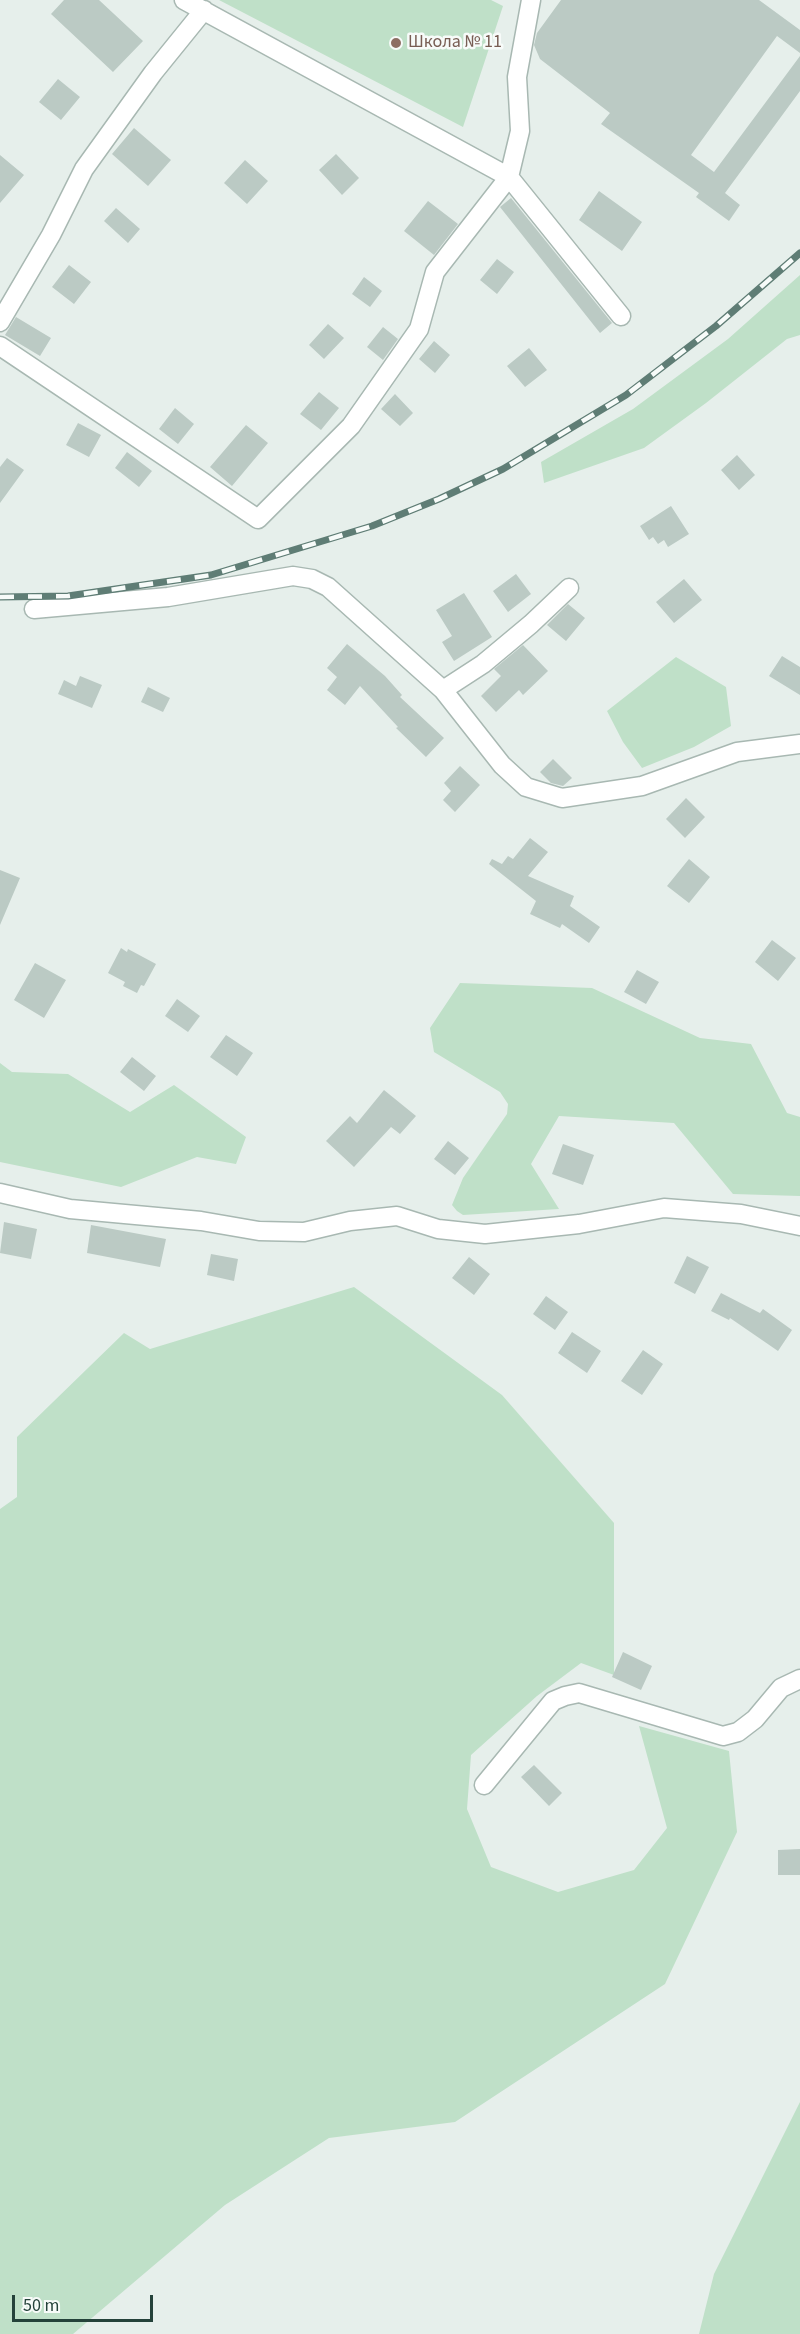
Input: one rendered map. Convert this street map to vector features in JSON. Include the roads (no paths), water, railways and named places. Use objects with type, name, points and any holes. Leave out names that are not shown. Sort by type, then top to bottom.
[{"type":"street","points":[[184,0],[509,177],[621,316]]},
{"type":"street","points":[[0,346],[258,519],[351,426],[419,329],[435,272],[509,177],[520,131],[517,77],[531,0]]},
{"type":"street","points":[[0,322],[51,235],[84,169],[153,73],[204,10]]},
{"type":"street","points":[[34,609],[168,597],[293,576],[312,579],[328,587],[443,690],[502,765],[526,787],[562,798],[642,786],[737,752],[800,744]]},
{"type":"street","points":[[443,690],[483,664],[531,624],[569,588]]},
{"type":"street","points":[[0,1193],[70,1209],[179,1218],[259,1231],[304,1232],[350,1221],[397,1216],[438,1229],[485,1234],[579,1224],[664,1208],[741,1214],[800,1226]]},
{"type":"street","points":[[484,1785],[553,1701],[565,1696],[579,1693],[723,1736],[738,1732],[755,1719],[780,1688],[800,1679]]},
{"type":"railway","points":[[0,597],[68,596],[211,575],[372,526],[439,499],[503,469],[626,395],[716,326],[800,253]]},
{"type":"place","name":"Школа № 11","points":[[396,43]]}]
